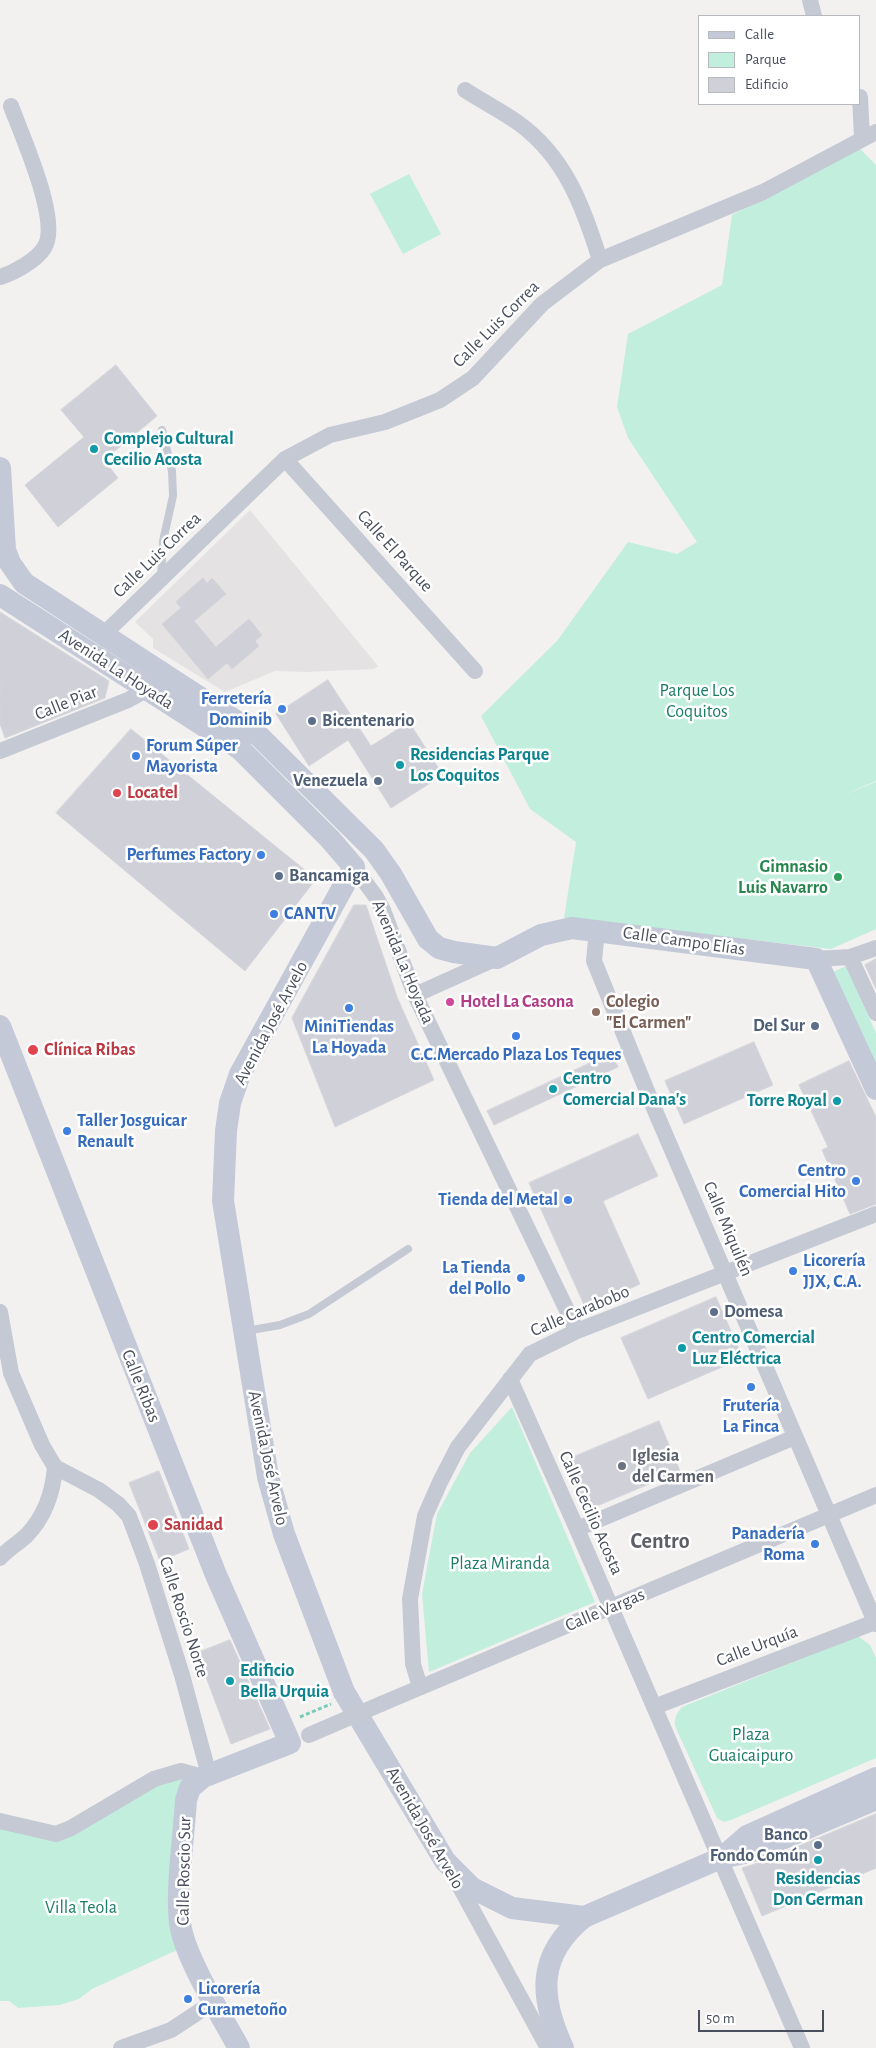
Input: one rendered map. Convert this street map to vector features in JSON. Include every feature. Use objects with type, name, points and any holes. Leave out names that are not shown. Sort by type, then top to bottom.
[{"type":"street","points":[[810,0],[814,15]]},
{"type":"street","points":[[465,90],[517,122],[559,162],[585,211],[600,260]]},
{"type":"street","points":[[861,101],[869,135]]},
{"type":"street","points":[[0,278],[16,272],[45,248],[49,226],[38,180],[11,106]]},
{"type":"street","name":"Calle Luis Correa","points":[[103,635],[285,459],[330,435],[385,422],[440,400],[472,378],[542,304],[600,260],[763,192],[803,173],[869,135]]},
{"type":"street","name":"Calle El Parque","points":[[285,459],[475,671]]},
{"type":"street","name":"Avenida La Hoyada","points":[[0,468],[5,550],[17,576],[24,583],[259,736],[374,850],[391,874],[428,939],[439,948],[496,958]]},
{"type":"street","name":"Avenida La Hoyada","points":[[0,595],[240,749],[330,839],[354,867],[383,910],[415,995],[577,1331]]},
{"type":"street","name":"Calle Piar","points":[[0,751],[128,700],[146,690]]},
{"type":"street","name":"Avenida José Arvelo","points":[[354,867],[240,1074],[230,1103],[226,1131],[223,1201],[244,1331],[268,1477],[284,1534],[341,1683],[446,1861],[548,2048]]},
{"type":"street","name":"Calle Campo Elías","points":[[496,958],[541,935],[572,928],[816,959],[850,957],[876,948]]},
{"type":"street","name":"Calle Miquilén","points":[[597,930],[594,961],[656,1113],[876,1623]]},
{"type":"street","points":[[850,957],[876,1013]]},
{"type":"street","points":[[415,995],[496,958]]},
{"type":"street","points":[[816,959],[876,1089]]},
{"type":"street","name":"Calle Ribas","points":[[0,1026],[216,1575],[301,1738]]},
{"type":"street","name":"Calle Carabobo","points":[[420,1687],[413,1664],[410,1603],[425,1516],[458,1447],[530,1354],[577,1331],[876,1214]]},
{"type":"street","points":[[0,1312],[11,1373],[42,1445],[55,1467],[53,1487],[46,1507],[28,1534],[4,1551]]},
{"type":"street","name":"Calle Cecilio Acosta","points":[[510,1379],[721,1858],[802,2048]]},
{"type":"street","points":[[577,1529],[796,1437]]},
{"type":"street","name":"Calle Roscio Norte","points":[[55,1467],[99,1490],[118,1504],[129,1516],[147,1564],[182,1675],[206,1776]]},
{"type":"street","name":"Calle Vargas","points":[[301,1738],[876,1495]]},
{"type":"street","name":"Calle Urquía","points":[[654,1707],[876,1623]]},
{"type":"street","points":[[0,1821],[56,1834],[71,1828],[154,1779],[181,1771],[206,1776],[301,1738]]},
{"type":"street","name":"Calle Roscio Sur","points":[[206,1776],[190,1788],[186,1800],[180,1922],[186,1946],[239,2048]]},
{"type":"street","points":[[721,1858],[747,1836],[876,1778]]},
{"type":"street","points":[[563,2048],[550,2019],[547,2006],[548,1967],[559,1941],[584,1917],[721,1858],[753,1851],[876,1799]]},
{"type":"street","points":[[446,1861],[472,1888],[512,1908],[584,1917]]},
{"type":"street","points":[[121,2048],[171,2030],[215,2001]]},
{"type":"lane","points":[[160,580],[163,541],[173,496],[172,471],[162,430]]},
{"type":"lane","points":[[244,1331],[280,1325],[310,1314],[408,1248]]},
{"type":"path","points":[[301,1738],[294,1720],[335,1702],[341,1683]]},
{"type":"shaded area","points":[[250,510],[378,666],[374,669],[305,672],[275,671],[225,692],[153,648],[153,639],[135,622]]},
{"type":"green space","name":"Parque Los Coquitos","points":[[859,148],[876,165],[876,781],[839,797],[876,782],[876,929],[831,949],[564,918],[576,842],[530,809],[481,716],[557,641],[628,542],[677,554],[697,542],[628,438],[617,407],[628,334],[722,285],[732,215]]},
{"type":"green space","points":[[409,174],[441,234],[403,254],[370,194]]},
{"type":"green space","points":[[846,966],[876,1033],[876,1073],[831,973]]},
{"type":"green space","name":"Plaza Miranda","points":[[512,1407],[595,1602],[429,1672],[422,1594],[437,1514],[470,1453]]},
{"type":"green space","name":"Plaza Guaicaipuro","points":[[858,1636],[870,1645],[876,1658],[876,1758],[731,1820],[724,1822],[717,1818],[675,1726],[675,1718],[680,1709]]},
{"type":"green space","name":"Villa Teola","points":[[181,1771],[190,1788],[186,1946],[92,1989],[79,1999],[60,2005],[18,2008],[9,2001],[0,2001],[0,1821],[56,1834]]},
{"type":"building","name":"Complejo Cultural Cecilio Acosta","points":[[116,365],[157,416],[104,460],[118,478],[58,527],[25,485],[84,437],[61,410]]},
{"type":"building","points":[[203,578],[207,583],[212,578],[226,594],[194,621],[216,647],[249,619],[262,635],[255,641],[259,646],[232,669],[227,663],[208,679],[162,624],[181,608],[176,602]]},
{"type":"building","points":[[0,612],[109,681],[105,698],[5,738],[0,724]]},
{"type":"building","points":[[328,680],[371,746],[409,722],[443,775],[391,808],[348,740],[309,766],[276,714]]},
{"type":"building","points":[[131,729],[316,879],[245,971],[56,813]]},
{"type":"building","name":"MiniTiendas La Hoyada","points":[[354,905],[366,905],[397,997],[434,1080],[335,1127],[292,1018]]},
{"type":"building","points":[[876,959],[876,989],[865,965]]},
{"type":"building","points":[[754,1042],[773,1085],[684,1124],[665,1081]]},
{"type":"building","name":"Centro Comercial Dana's","points":[[612,1053],[618,1067],[494,1125],[487,1111]]},
{"type":"building","points":[[849,1061],[876,1117],[876,1204],[850,1214],[822,1150],[828,1147],[799,1085]]},
{"type":"building","points":[[638,1134],[658,1176],[603,1201],[640,1284],[586,1309],[529,1183]]},
{"type":"building","name":"Centro Comercial Luz Eléctrica","points":[[716,1297],[743,1358],[648,1399],[621,1338]]},
{"type":"building","name":"Iglesia del Carmen","points":[[659,1421],[680,1471],[585,1511],[564,1461]]},
{"type":"building","points":[[159,1471],[189,1549],[160,1561],[129,1483]]},
{"type":"building","name":"Edificio Bella Urquia","points":[[230,1640],[270,1729],[231,1744],[197,1653]]},
{"type":"building","name":"Residencias Don German","points":[[876,1814],[876,1868],[762,1916],[742,1868]]},
{"type":"place","name":"Complejo Cultural Cecilio Acosta","points":[[94,449]]},
{"type":"place","name":"Ferretería Dominib","points":[[282,709]]},
{"type":"place","name":"Bicentenario","points":[[312,721]]},
{"type":"place","name":"Forum Súper Mayorista","points":[[136,756]]},
{"type":"place","name":"Residencias Parque Los Coquitos","points":[[400,765]]},
{"type":"place","name":"Venezuela","points":[[378,781]]},
{"type":"place","name":"Locatel","points":[[117,793]]},
{"type":"place","name":"Perfumes Factory","points":[[261,855]]},
{"type":"place","name":"Bancamiga","points":[[279,876]]},
{"type":"place","name":"Gimnasio Luis Navarro","points":[[838,877]]},
{"type":"place","name":"CANTV","points":[[274,914]]},
{"type":"place","name":"Hotel La Casona","points":[[450,1002]]},
{"type":"place","name":"MiniTiendas La Hoyada","points":[[349,1008]]},
{"type":"place","name":"Colegio \"El Carmen\"","points":[[596,1012]]},
{"type":"place","name":"Del Sur","points":[[815,1026]]},
{"type":"place","name":"C.C.Mercado Plaza Los Teques","points":[[516,1036]]},
{"type":"place","name":"Clínica Ribas","points":[[33,1050]]},
{"type":"place","name":"Centro Comercial Dana's","points":[[553,1089]]},
{"type":"place","name":"Torre Royal","points":[[837,1101]]},
{"type":"place","name":"Taller Josguicar Renault","points":[[67,1131]]},
{"type":"place","name":"Centro Comercial Hito","points":[[856,1181]]},
{"type":"place","name":"Tienda del Metal","points":[[568,1200]]},
{"type":"place","name":"Licorería JJX, C.A.","points":[[793,1271]]},
{"type":"place","name":"La Tienda del Pollo","points":[[521,1278]]},
{"type":"place","name":"Domesa","points":[[714,1312]]},
{"type":"place","name":"Centro Comercial Luz Eléctrica","points":[[682,1348]]},
{"type":"place","name":"Frutería La Finca","points":[[751,1387]]},
{"type":"place","name":"Iglesia del Carmen","points":[[622,1466]]},
{"type":"place","name":"Sanidad","points":[[153,1525]]},
{"type":"place","name":"Panadería Roma","points":[[815,1544]]},
{"type":"place","name":"Edificio Bella Urquia","points":[[230,1681]]},
{"type":"place","name":"Banco Fondo Común","points":[[818,1845]]},
{"type":"place","name":"Residencias Don German","points":[[818,1860]]},
{"type":"place","name":"Licorería Curametoño","points":[[188,1999]]},
{"type":"district","name":"Centro","points":[[660,1541]]}]
